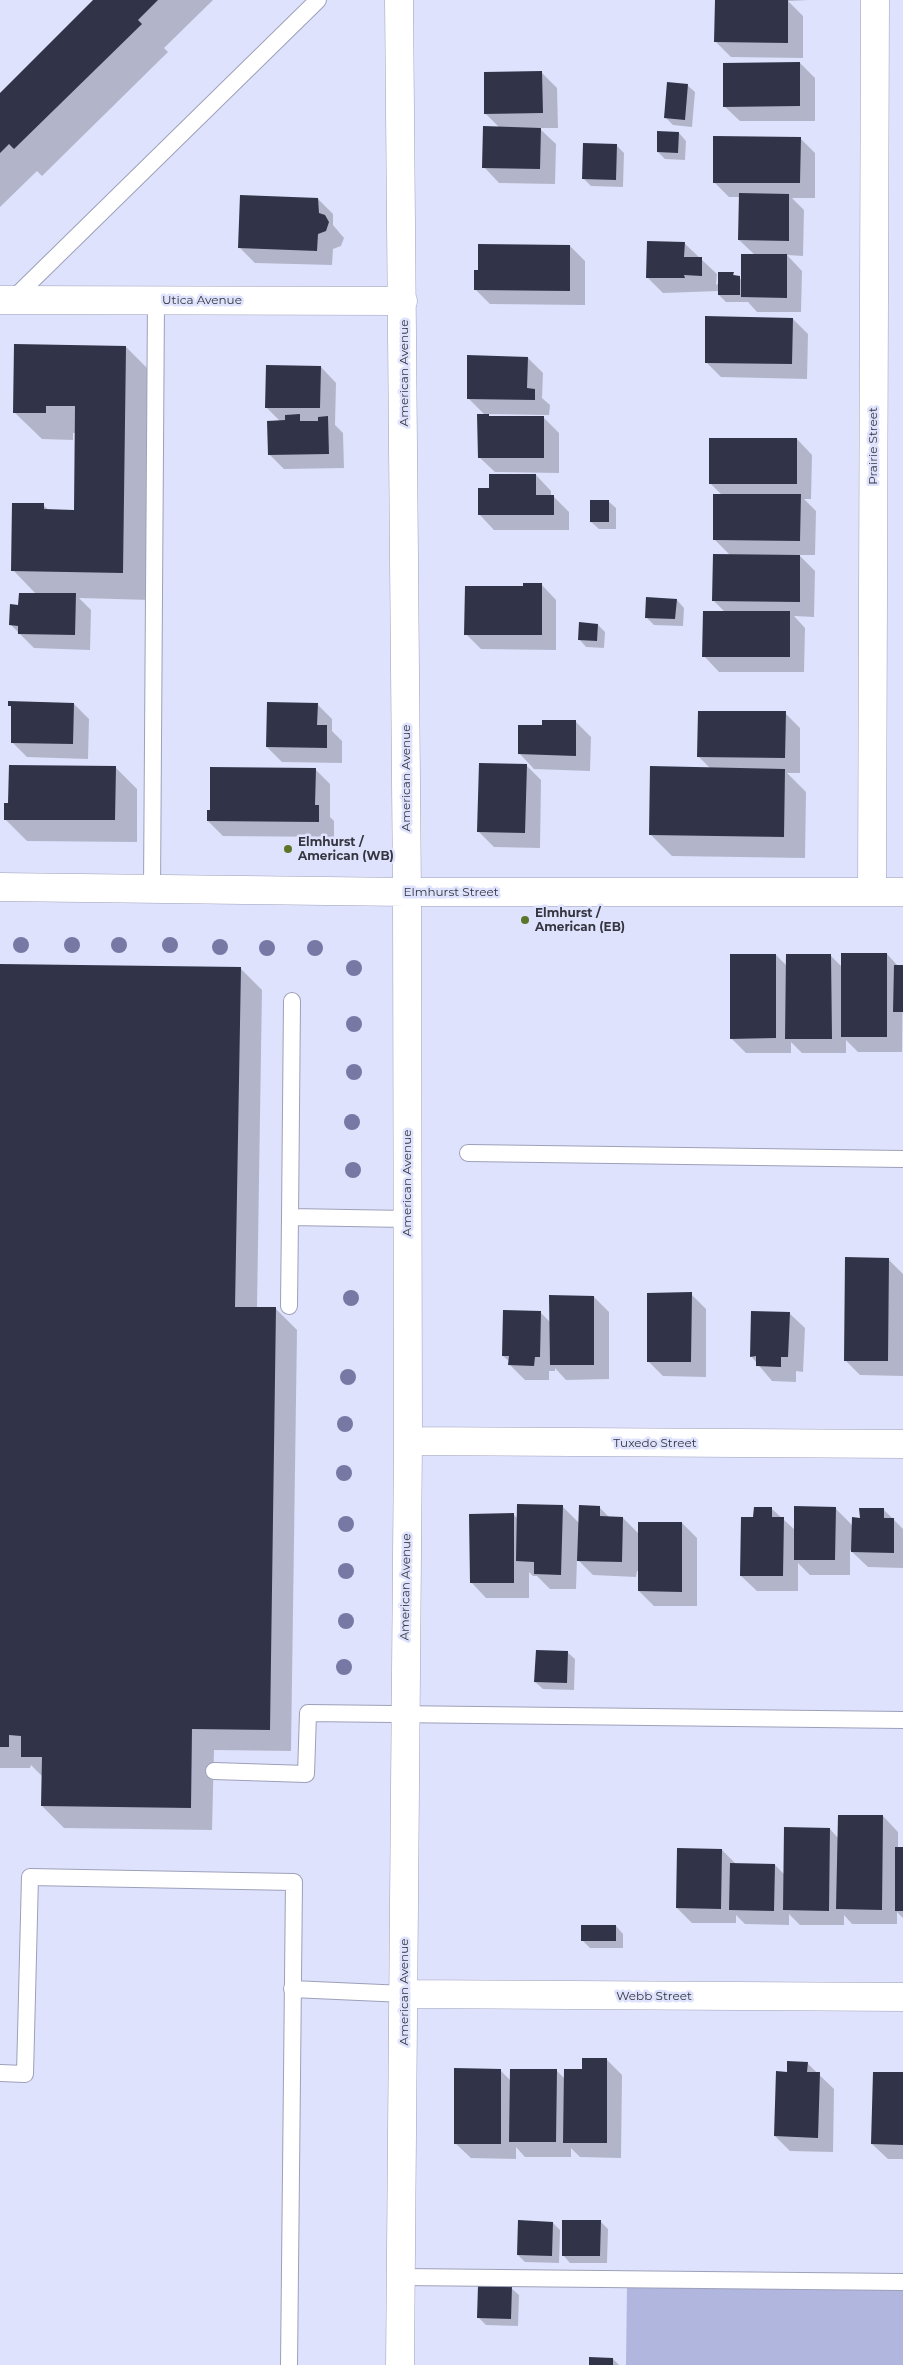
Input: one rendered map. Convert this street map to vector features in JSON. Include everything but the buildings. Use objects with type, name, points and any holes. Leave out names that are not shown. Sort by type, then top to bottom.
[{"type":"street","name":"American Avenue","points":[[399,0],[407,892],[408,1441],[404,1715],[404,1994],[400,2365]]},
{"type":"street","name":"Prairie Street","points":[[872,892],[875,0]]},
{"type":"street","name":"Utica Avenue","points":[[6,300],[403,301]]},
{"type":"street","name":"Elmhurst Street","points":[[0,886],[407,892],[903,892]]},
{"type":"street","name":"Tuxedo Street","points":[[408,1441],[903,1444]]},
{"type":"street","name":"Webb Street","points":[[404,1994],[903,1997]]},
{"type":"lane","points":[[6,300],[318,0]]},
{"type":"lane","points":[[152,888],[156,300]]},
{"type":"lane","points":[[289,1306],[292,1001]]},
{"type":"lane","points":[[468,1153],[903,1159]]},
{"type":"lane","points":[[290,1217],[407,1219]]},
{"type":"lane","points":[[214,1771],[306,1774],[308,1713],[903,1720]]},
{"type":"lane","points":[[0,2073],[25,2074],[30,1877],[294,1882],[289,2365]]},
{"type":"lane","points":[[292,1989],[404,1994]]},
{"type":"lane","points":[[401,2277],[903,2282]]},
{"type":"shaded area","points":[[627,2284],[903,2289],[903,2365],[626,2365]]},
{"type":"place","name":"Elmhurst / American (WB)","points":[[288,849]]},
{"type":"place","name":"Elmhurst / American (EB)","points":[[525,920]]}]
